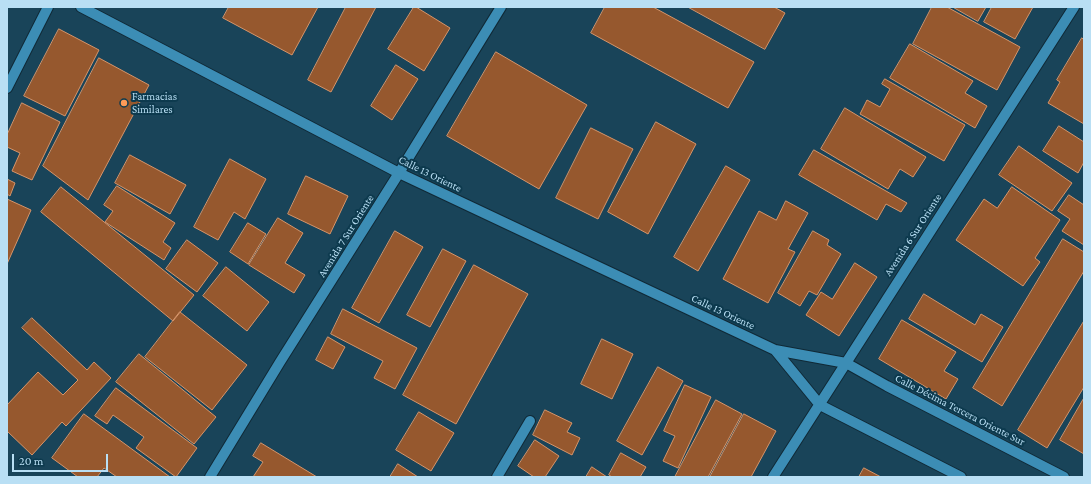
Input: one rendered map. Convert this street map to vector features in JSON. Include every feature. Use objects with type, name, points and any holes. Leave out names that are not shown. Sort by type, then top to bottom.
[{"type":"street","points":[[7,88],[48,7]]},
{"type":"street","name":"Calle 13 Oriente","points":[[81,7],[399,173],[775,350],[846,363]]},
{"type":"street","name":"Avenida 7 Sur Oriente","points":[[210,477],[501,7]]},
{"type":"street","name":"Avenida 6 Sur Oriente","points":[[773,477],[1074,7]]},
{"type":"street","name":"Calle 13 Oriente","points":[[775,350],[820,405],[961,477]]},
{"type":"street","name":"Calle Décima Tercera Oriente Sur","points":[[846,363],[887,386],[1064,477]]},
{"type":"street","points":[[497,477],[530,421]]},
{"type":"building","points":[[229,7],[318,7],[292,55],[223,18]]},
{"type":"building","points":[[346,7],[376,7],[331,92],[308,80]]},
{"type":"building","points":[[414,7],[450,28],[424,71],[388,49]]},
{"type":"building","points":[[605,7],[653,7],[754,62],[728,108],[591,33]]},
{"type":"building","points":[[688,7],[774,7],[785,13],[765,49]]},
{"type":"building","points":[[932,7],[947,7],[1020,47],[997,90],[913,44]]},
{"type":"building","points":[[953,7],[986,7],[978,21]]},
{"type":"building","points":[[992,7],[1033,7],[1015,39],[984,22]]},
{"type":"building","points":[[59,29],[99,50],[65,116],[24,96]]},
{"type":"building","points":[[1082,38],[1084,40],[1084,124],[1048,103],[1060,82],[1057,80]]},
{"type":"building","points":[[910,44],[973,81],[965,93],[987,106],[975,128],[890,78]]},
{"type":"building","points":[[496,52],[587,105],[539,189],[447,136]]},
{"type":"building","points":[[99,58],[149,85],[88,200],[43,166]]},
{"type":"building","points":[[396,65],[418,79],[392,120],[371,106]]},
{"type":"building","points":[[885,79],[965,125],[944,161],[860,114],[867,100],[880,107],[890,89],[882,84]]},
{"type":"building","points":[[22,103],[60,122],[32,180],[12,171],[20,153],[7,147],[7,135]]},
{"type":"building","points":[[845,108],[926,157],[913,177],[900,169],[888,189],[821,149]]},
{"type":"building","points":[[656,122],[696,144],[648,234],[608,212]]},
{"type":"building","points":[[1059,126],[1084,142],[1084,162],[1078,173],[1043,151]]},
{"type":"building","points":[[591,128],[633,149],[598,219],[556,198]]},
{"type":"building","points":[[1019,146],[1072,183],[1052,211],[999,175]]},
{"type":"building","points":[[814,150],[907,203],[901,212],[886,204],[877,220],[799,175]]},
{"type":"building","points":[[130,155],[186,185],[170,214],[115,183]]},
{"type":"building","points":[[230,159],[266,179],[245,219],[234,212],[218,240],[194,227]]},
{"type":"building","points":[[726,166],[750,180],[698,271],[674,257]]},
{"type":"building","points":[[306,176],[348,196],[330,234],[288,214]]},
{"type":"building","points":[[7,179],[15,183],[10,196],[7,194]]},
{"type":"building","points":[[117,186],[175,223],[163,242],[171,248],[164,260],[105,222],[113,211],[104,205]]},
{"type":"building","points":[[61,187],[194,295],[173,321],[41,212]]},
{"type":"building","points":[[1012,187],[1060,220],[1035,258],[1040,262],[1023,286],[956,240],[984,199],[997,208]]},
{"type":"building","points":[[1069,195],[1084,205],[1084,245],[1062,231],[1070,219],[1058,211]]},
{"type":"building","points":[[7,199],[31,210],[7,264]]},
{"type":"building","points":[[786,201],[808,213],[788,249],[795,252],[768,303],[723,279],[759,211],[776,220]]},
{"type":"building","points":[[278,218],[303,233],[285,263],[305,275],[294,293],[249,265]]},
{"type":"building","points":[[248,223],[266,234],[248,264],[230,252]]},
{"type":"building","points":[[395,231],[423,247],[379,323],[352,308]]},
{"type":"building","points":[[813,231],[829,240],[827,245],[841,254],[817,295],[809,291],[800,306],[778,293]]},
{"type":"building","points":[[1063,239],[1084,252],[1084,271],[1002,406],[973,388]]},
{"type":"building","points":[[187,240],[218,263],[197,292],[166,269]]},
{"type":"building","points":[[443,249],[466,261],[430,327],[407,315]]},
{"type":"building","points":[[855,263],[877,277],[839,336],[806,315],[821,292],[832,299]]},
{"type":"building","points":[[474,265],[528,294],[456,424],[403,395]]},
{"type":"building","points":[[226,267],[269,302],[247,331],[203,296]]},
{"type":"building","points":[[924,294],[975,325],[981,314],[1003,327],[982,362],[909,319]]},
{"type":"building","points":[[343,309],[417,348],[395,389],[374,378],[383,361],[331,334]]},
{"type":"building","points":[[180,312],[247,365],[212,410],[145,357]]},
{"type":"building","points":[[32,318],[87,370],[94,362],[111,378],[66,426],[62,422],[32,455],[7,431],[7,405],[38,372],[63,395],[78,380],[22,328]]},
{"type":"building","points":[[902,320],[956,352],[944,371],[958,379],[946,399],[879,359]]},
{"type":"building","points":[[1084,321],[1084,387],[1047,448],[1018,430]]},
{"type":"building","points":[[328,337],[345,347],[333,369],[316,360]]},
{"type":"building","points":[[602,339],[633,354],[612,399],[581,384]]},
{"type":"building","points":[[139,354],[216,417],[194,444],[116,382]]},
{"type":"building","points":[[658,367],[683,381],[642,455],[617,441]]},
{"type":"building","points":[[685,385],[711,397],[678,468],[663,461],[675,436],[664,431]]},
{"type":"building","points":[[116,388],[197,448],[176,477],[136,448],[144,437],[113,415],[107,424],[95,416]]},
{"type":"building","points":[[1084,398],[1084,454],[1060,440]]},
{"type":"building","points":[[716,400],[742,414],[708,477],[675,477]]},
{"type":"building","points":[[545,410],[572,423],[567,432],[580,438],[572,455],[533,435]]},
{"type":"building","points":[[419,412],[454,433],[431,471],[396,450]]},
{"type":"building","points":[[84,414],[170,477],[117,477],[104,468],[97,477],[78,477],[52,458]]},
{"type":"building","points":[[744,414],[776,431],[751,477],[710,477]]},
{"type":"building","points":[[535,440],[559,456],[545,477],[534,477],[518,466]]},
{"type":"building","points":[[261,443],[317,477],[253,477],[263,462],[253,456]]},
{"type":"building","points":[[621,453],[646,467],[640,477],[612,477],[609,475]]},
{"type":"building","points":[[398,464],[418,477],[390,477]]},
{"type":"building","points":[[592,467],[607,477],[586,477]]},
{"type":"building","points":[[864,468],[881,477],[859,477]]},
{"type":"place","name":"Farmacias Similares","points":[[124,103]]}]
